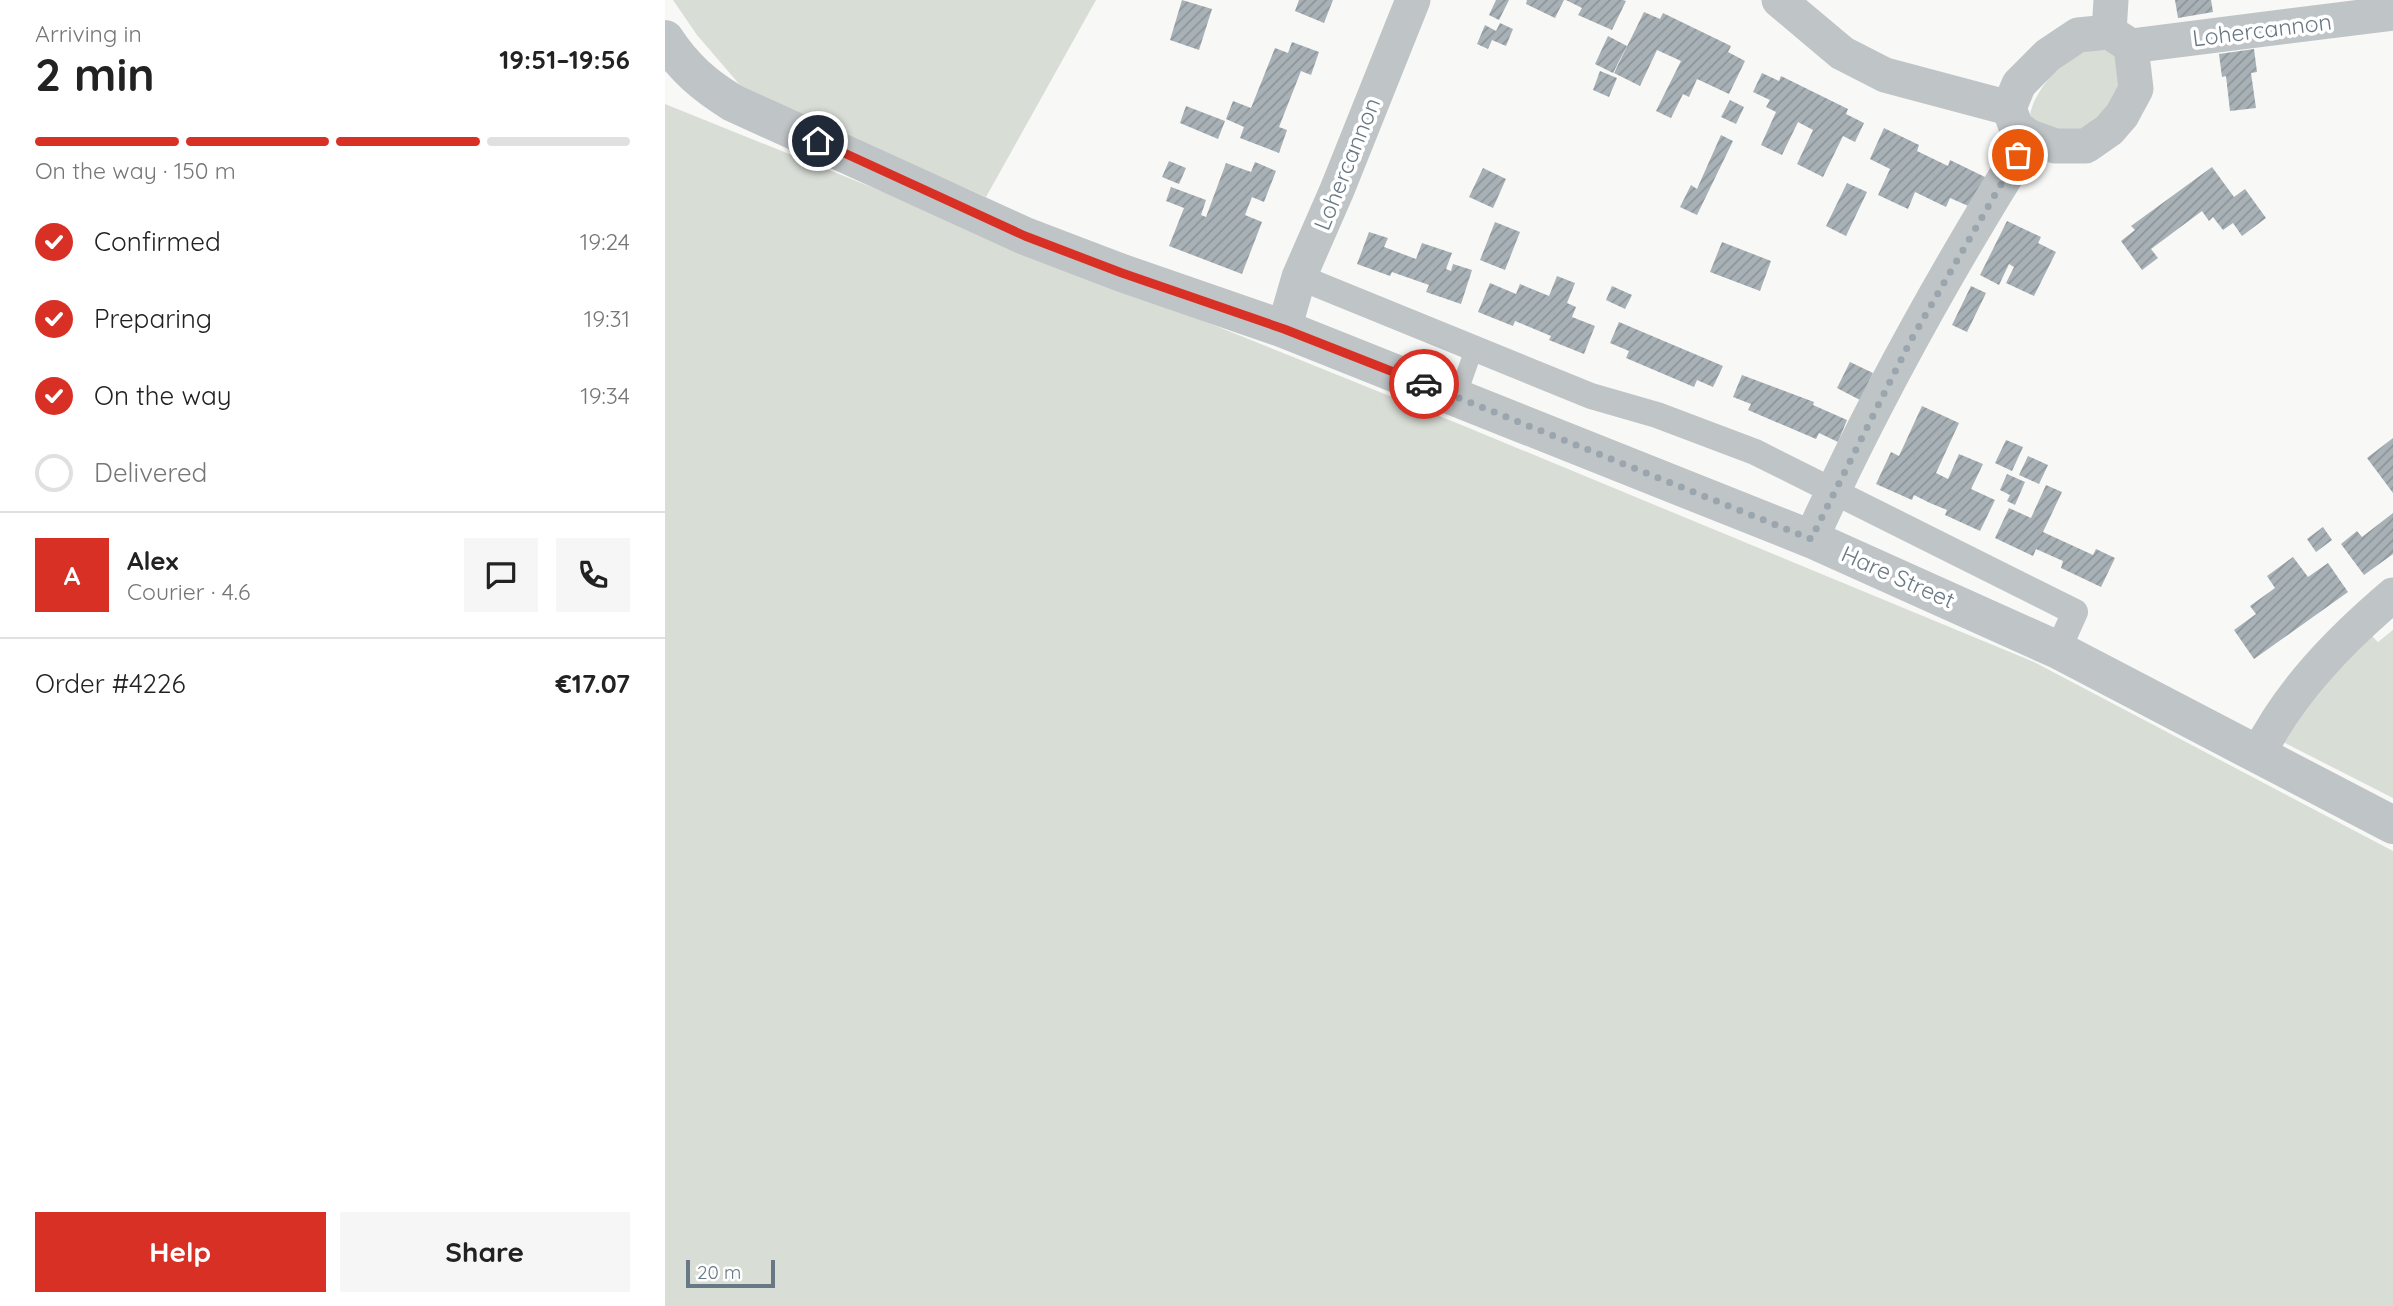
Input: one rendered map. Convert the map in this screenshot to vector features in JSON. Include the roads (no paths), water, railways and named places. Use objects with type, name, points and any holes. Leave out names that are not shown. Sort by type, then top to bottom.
[{"type":"street","name":"Lohercannon","points":[[1284,329],[1299,277],[1413,0]]},
{"type":"street","points":[[1779,0],[1842,53],[1885,75],[2009,108],[2016,127],[2029,137],[2055,146],[2086,146],[2109,130],[2122,115],[2136,89],[2117,26]]},
{"type":"street","name":"Lohercannon","points":[[2009,108],[2019,84],[2048,55],[2078,35],[2117,26],[2393,13]]},
{"type":"street","name":"Hare Street","points":[[665,40],[675,55],[704,85],[733,103],[1025,236],[1284,329],[1811,539],[2058,650],[2393,825]]},
{"type":"street","points":[[1811,539],[1911,340],[2029,137]]},
{"type":"street","points":[[1299,277],[1591,396],[1657,415],[1755,452],[2075,612],[2058,650]]},
{"type":"street","points":[[2259,755],[2271,728],[2301,687],[2366,618],[2393,595]]},
{"type":"lane","points":[[1457,397],[1474,349]]}]
